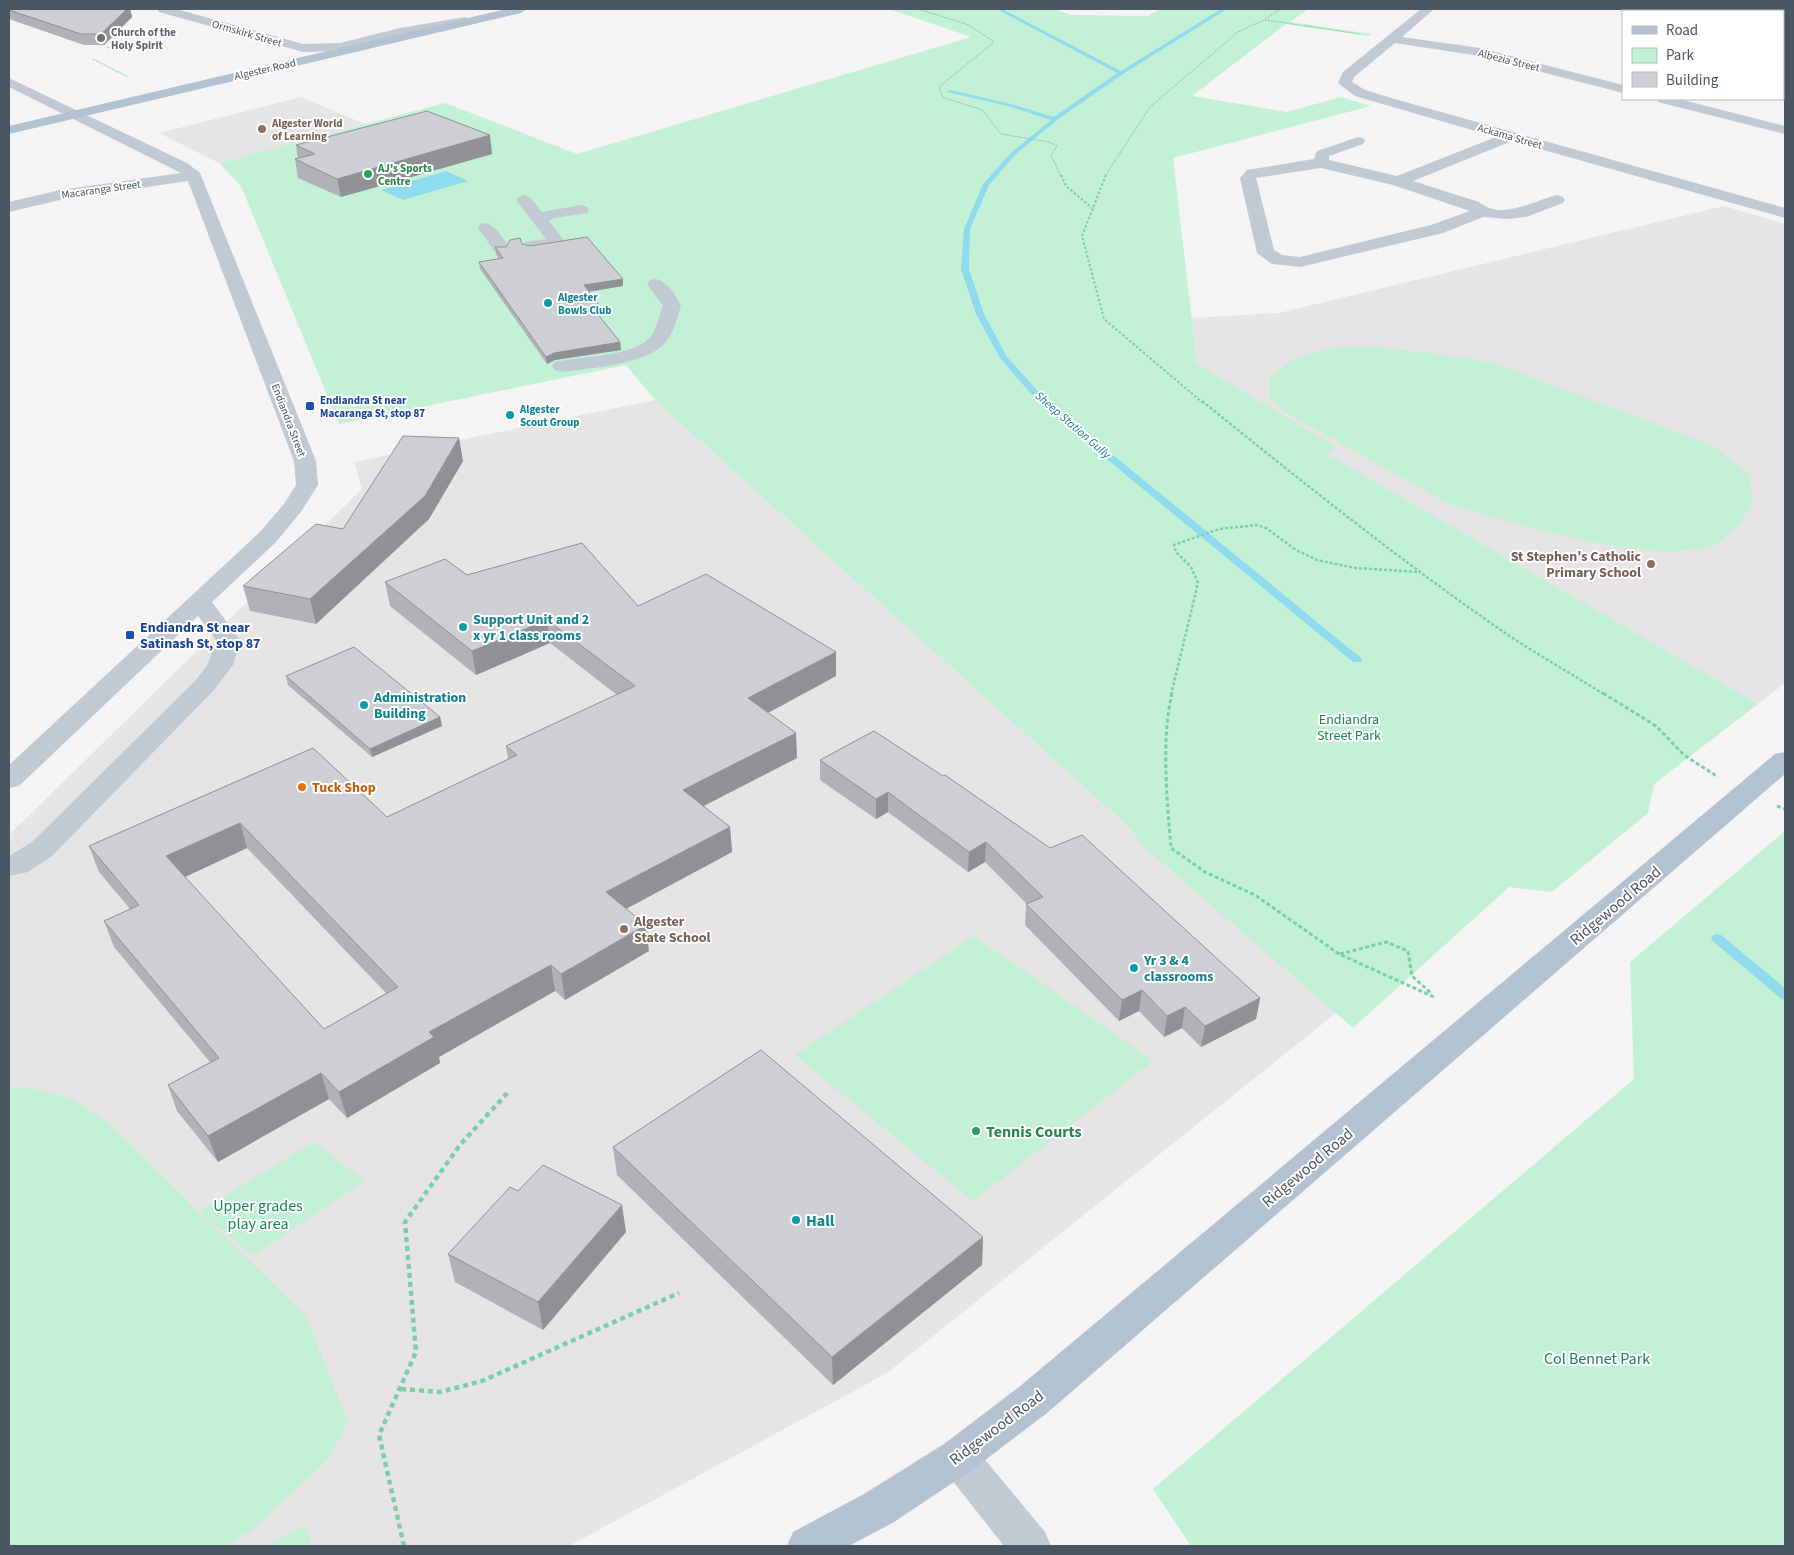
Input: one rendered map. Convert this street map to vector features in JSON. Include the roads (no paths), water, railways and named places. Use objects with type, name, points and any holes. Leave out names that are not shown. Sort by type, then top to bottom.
[{"type":"main road","name":"Algester Road","points":[[9,118],[65,110],[276,67],[482,13],[521,9]]},
{"type":"main road","name":"Algester Road","points":[[9,130],[65,110],[303,48]]},
{"type":"main road","name":"Ridgewood Road","points":[[808,1546],[879,1508],[958,1457],[1033,1400],[1785,760]]},
{"type":"street","name":"Ormskirk Street","points":[[163,9],[303,48],[340,47],[482,13]]},
{"type":"street","name":"Ackama Street","points":[[1428,9],[1348,75],[1345,83],[1360,93],[1785,213]]},
{"type":"street","name":"Albezia Street","points":[[1393,39],[1480,52],[1620,87]]},
{"type":"street","points":[[276,67],[302,55],[303,48]]},
{"type":"street","points":[[9,82],[182,166],[194,176]]},
{"type":"street","points":[[1667,100],[1785,130]]},
{"type":"street","points":[[1398,181],[1511,136]]},
{"type":"street","points":[[1321,163],[1322,154],[1358,140]]},
{"type":"street","points":[[1481,212],[1473,205],[1398,181],[1321,163],[1252,173],[1248,178],[1266,253],[1278,260],[1300,262],[1437,229],[1470,218],[1481,212],[1507,214],[1526,212],[1557,200]]},
{"type":"street","name":"Macaranga Street","points":[[9,207],[60,195],[194,176]]},
{"type":"street","name":"Endiandra Street","points":[[9,780],[268,536],[292,508],[307,485],[305,461],[194,176]]},
{"type":"street","points":[[524,200],[557,242],[532,246]]},
{"type":"street","points":[[539,220],[550,214],[582,210]]},
{"type":"street","points":[[486,228],[501,248]]},
{"type":"street","points":[[562,366],[635,353],[649,348],[659,339],[672,306],[666,295],[656,284]]},
{"type":"street","points":[[9,866],[18,865],[42,849],[205,685],[220,665],[228,640],[198,602]]},
{"type":"street","points":[[958,1457],[1030,1546]]},
{"type":"water","points":[[446,171],[468,181],[403,200],[381,190]]},
{"type":"waterway","points":[[999,9],[1121,73]]},
{"type":"waterway","name":"Sheep Station Gully","points":[[1121,73],[1224,9]]},
{"type":"waterway","name":"Sheep Station Gully","points":[[1055,119],[1121,73]]},
{"type":"waterway","points":[[950,92],[1009,105],[1055,119]]},
{"type":"waterway","name":"Sheep Station Gully","points":[[1055,119],[1014,153],[986,184],[967,229],[965,269],[980,314],[1004,358],[1043,402],[1357,660]]},
{"type":"waterway","name":"Sheep Station Gully","points":[[1717,938],[1785,995]]},
{"type":"place","name":"Church of the Holy Spirit","points":[[101,38]]},
{"type":"place","name":"Algester World of Learning","points":[[262,129]]},
{"type":"place","name":"AJ's Sports Centre","points":[[368,174]]},
{"type":"place","name":"Algester Bowls Club","points":[[548,303]]},
{"type":"place","name":"Endiandra St near Macaranga St, stop 87","points":[[310,406]]},
{"type":"place","name":"Algester Scout Group","points":[[510,415]]},
{"type":"place","name":"St Stephen's Catholic Primary School","points":[[1651,564]]},
{"type":"place","name":"Support Unit and 2 x yr 1 class rooms","points":[[463,627]]},
{"type":"place","name":"Endiandra St near Satinash St, stop 87","points":[[130,635]]},
{"type":"place","name":"Administration Building","points":[[364,705]]},
{"type":"place","name":"Tuck Shop","points":[[302,787]]},
{"type":"place","name":"Algester State School","points":[[624,929]]},
{"type":"place","name":"Yr 3 & 4 classrooms","points":[[1134,968]]},
{"type":"place","name":"Tennis Courts","points":[[976,1131]]},
{"type":"place","name":"Hall","points":[[796,1220]]},
{"type":"park label","name":"Endiandra Street Park","points":[[1349,728]]},
{"type":"park label","name":"Upper grades play area","points":[[258,1214]]},
{"type":"park label","name":"Col Bennet Park","points":[[1597,1358]]}]
